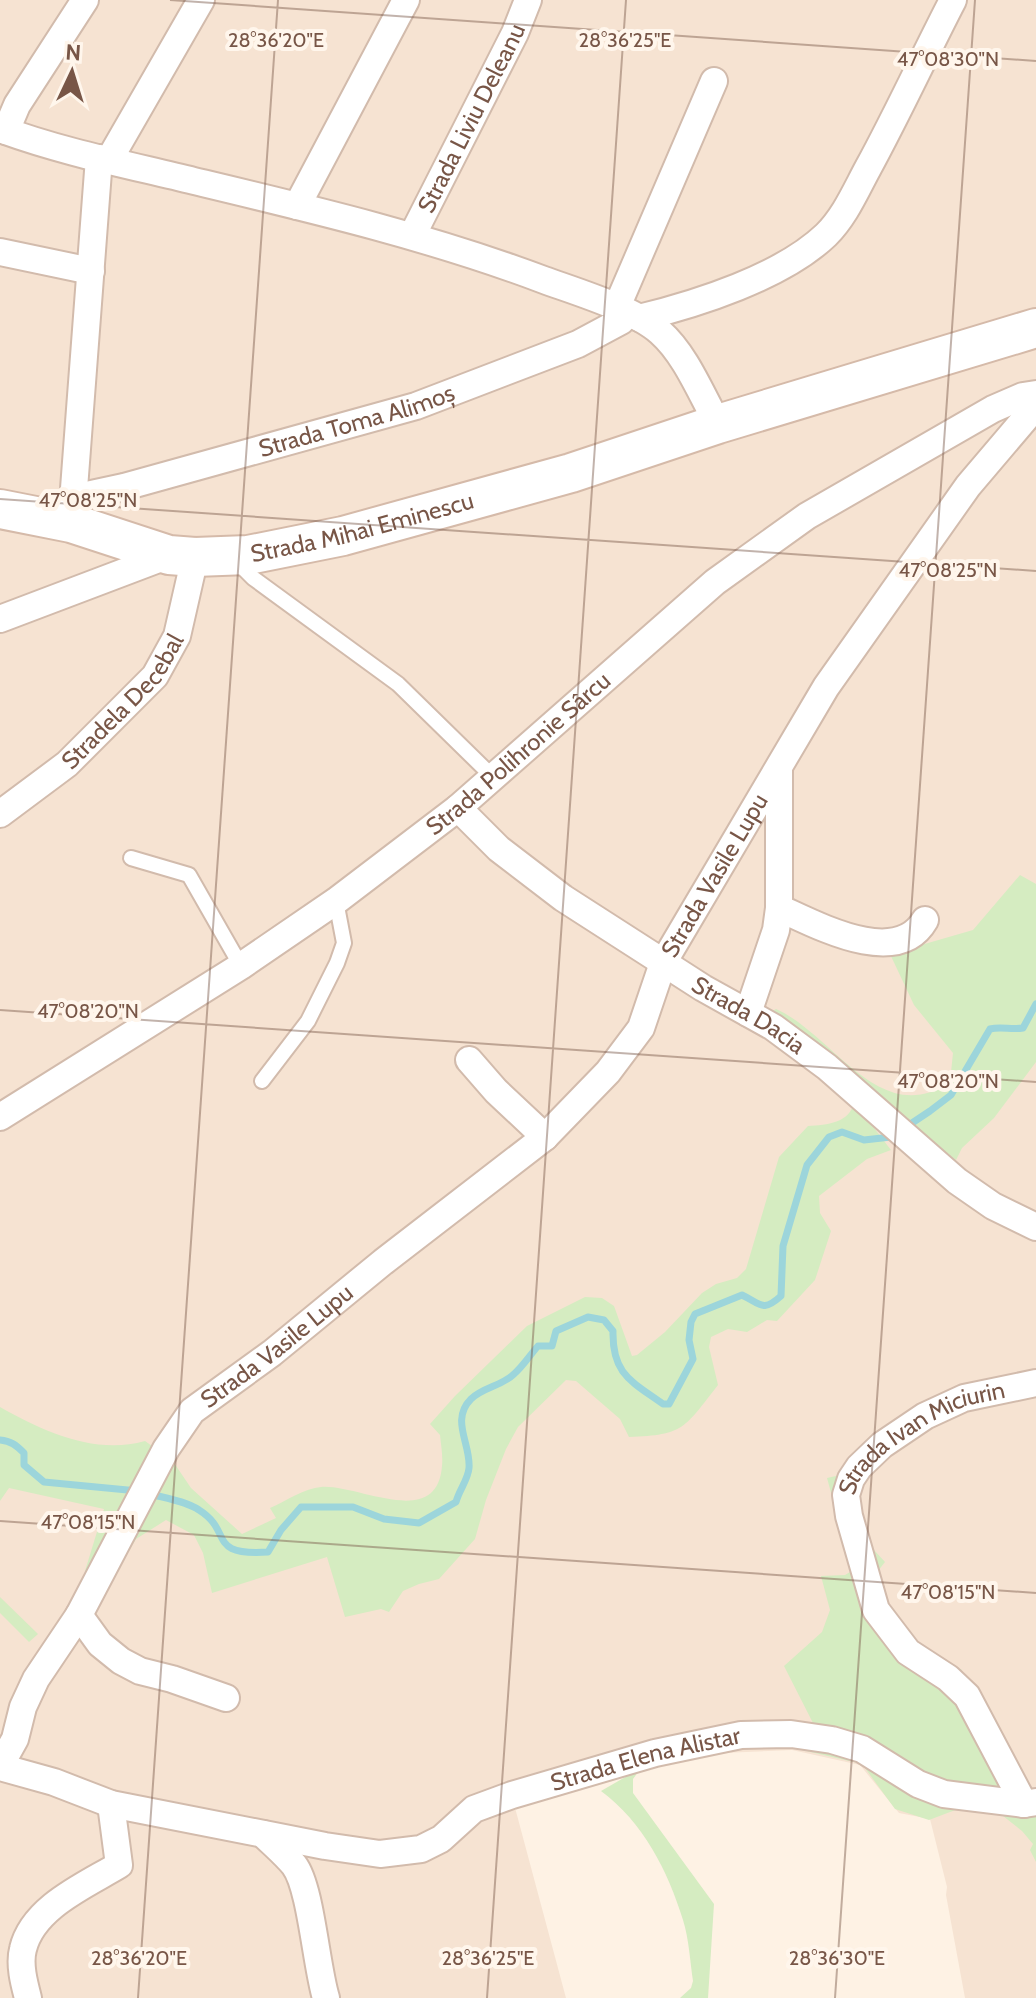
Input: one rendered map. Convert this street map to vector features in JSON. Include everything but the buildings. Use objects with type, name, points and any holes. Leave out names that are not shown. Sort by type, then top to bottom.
[{"type":"main road","name":"Strada Mihai Eminescu","points":[[0,509],[72,510],[199,556],[343,536],[571,473],[718,424],[1036,328]]},
{"type":"street","points":[[3,130],[85,0]]},
{"type":"street","points":[[72,510],[91,271],[104,159],[201,0]]},
{"type":"street","points":[[297,206],[406,0]]},
{"type":"street","name":"Strada Liviu Deleanu","points":[[412,236],[515,33],[528,0]]},
{"type":"street","name":"Strada Toma Alimoș","points":[[72,510],[416,406],[578,344],[621,321],[627,314],[677,309],[776,269],[826,235],[850,204],[953,0]]},
{"type":"street","points":[[714,81],[627,314],[660,332],[680,357],[718,424]]},
{"type":"street","name":"Strada Liviu Deleanu","points":[[3,130],[104,159],[412,236],[497,262],[627,314]]},
{"type":"street","points":[[0,252],[91,271]]},
{"type":"street","name":"Strada Polihronie Sârcu","points":[[0,1117],[241,966],[336,901],[458,808],[715,582],[807,516],[993,409],[1036,394]]},
{"type":"street","name":"Strada Vasile Lupu","points":[[0,1767],[15,1739],[23,1707],[36,1679],[79,1615],[166,1449],[192,1411],[272,1353],[383,1262],[545,1137],[608,1072],[641,1028],[663,963],[826,687],[907,568],[968,486],[1036,406]]},
{"type":"street","points":[[0,619],[199,556]]},
{"type":"street","name":"Stradela Decebal","points":[[0,814],[67,764],[155,676],[177,636],[199,556]]},
{"type":"street","name":"Strada Vasile Lupu","points":[[748,1013],[776,930],[779,908],[779,769]]},
{"type":"street","name":"Strada Dacia","points":[[458,808],[499,849],[552,890],[663,963],[773,1027],[827,1067],[957,1181],[993,1206],[1036,1227]]},
{"type":"street","points":[[779,908],[826,929],[878,942],[900,942],[917,934],[925,920]]},
{"type":"street","points":[[469,1060],[496,1091],[545,1137]]},
{"type":"street","name":"Strada Ivan Miciurin","points":[[1032,1808],[967,1696],[948,1678],[908,1652],[876,1610],[846,1495],[859,1467],[882,1445],[925,1416],[964,1398],[1036,1383]]},
{"type":"street","points":[[79,1615],[100,1644],[121,1661],[140,1671],[226,1698]]},
{"type":"street","name":"Strada Elena Alistar","points":[[0,1767],[54,1782],[111,1804],[380,1854],[421,1849],[441,1839],[474,1809],[512,1795],[655,1753],[741,1735],[791,1734],[832,1740],[862,1749],[918,1784],[944,1794],[1032,1808]]},
{"type":"street","points":[[28,1998],[22,1950],[37,1922],[57,1903],[119,1865],[111,1804]]},
{"type":"street","points":[[263,1834],[296,1867],[305,1892],[326,1998]]},
{"type":"lane","points":[[199,556],[253,578],[398,684],[493,777]]},
{"type":"lane","points":[[131,858],[189,875],[241,966]]},
{"type":"lane","points":[[262,1081],[308,1021],[337,963],[344,943],[336,901]]},
{"type":"shaded area","points":[[0,0],[1036,0],[1036,1998],[965,1998],[947,1887],[930,1819],[899,1813],[860,1765],[792,1750],[722,1753],[597,1778],[514,1804],[566,1998],[0,1998]]},
{"type":"green space","points":[[1020,875],[1036,884],[1036,1062],[994,1118],[962,1148],[956,1160],[770,1013],[776,1009],[797,1021],[879,1087],[901,1094],[925,1094],[950,1082],[953,1053],[914,1005],[890,954],[973,930]]},
{"type":"green space","points":[[854,1102],[891,1150],[867,1159],[819,1196],[820,1213],[831,1231],[815,1280],[777,1321],[767,1320],[747,1332],[728,1329],[711,1337],[709,1347],[718,1385],[690,1420],[673,1431],[629,1437],[620,1419],[576,1381],[566,1380],[518,1427],[486,1500],[475,1539],[439,1579],[403,1591],[389,1612],[381,1609],[345,1617],[327,1557],[212,1593],[203,1553],[194,1535],[166,1520],[136,1539],[107,1587],[85,1571],[104,1509],[9,1488],[0,1501],[0,1407],[70,1439],[107,1445],[145,1441],[172,1460],[191,1488],[242,1534],[276,1518],[270,1508],[315,1488],[337,1488],[394,1500],[426,1496],[437,1485],[442,1466],[440,1435],[430,1424],[527,1326],[585,1297],[602,1298],[614,1306],[632,1356],[637,1355],[665,1332],[702,1293],[716,1284],[737,1278],[746,1269],[779,1157],[808,1126],[843,1119]]},
{"type":"green space","points":[[840,1475],[855,1501],[863,1538],[885,1562],[874,1576],[908,1645],[955,1670],[961,1669],[1026,1791],[1036,1791],[1036,1862],[1030,1850],[1033,1844],[998,1812],[958,1809],[929,1820],[895,1809],[862,1764],[798,1749],[798,1728],[814,1725],[784,1666],[822,1632],[830,1610],[821,1576],[845,1575],[855,1569],[827,1478]]},
{"type":"green space","points":[[0,1597],[38,1634],[29,1642],[0,1613]]},
{"type":"green space","points":[[641,1768],[633,1779],[633,1793],[714,1904],[708,1998],[680,1998],[691,1988],[693,1981],[687,1935],[677,1902],[652,1849],[629,1817],[601,1791]]},
{"type":"waterway","points":[[150,1494],[194,1507],[216,1526],[228,1546],[249,1552],[268,1552],[281,1530],[301,1507],[353,1507],[384,1519],[419,1523],[456,1502],[465,1481],[469,1459],[462,1415],[471,1399],[509,1378],[538,1346],[552,1346],[556,1331],[588,1317],[604,1320],[613,1331],[616,1357],[626,1375],[663,1404],[669,1404],[693,1359],[689,1340],[695,1314],[742,1295],[765,1306],[781,1296],[783,1246],[807,1165],[829,1137],[842,1132],[864,1140],[891,1137],[951,1095],[990,1029],[1023,1028],[1036,1004]]},
{"type":"waterway","points":[[0,1440],[10,1442],[21,1450],[24,1465],[44,1482],[138,1491]]}]
